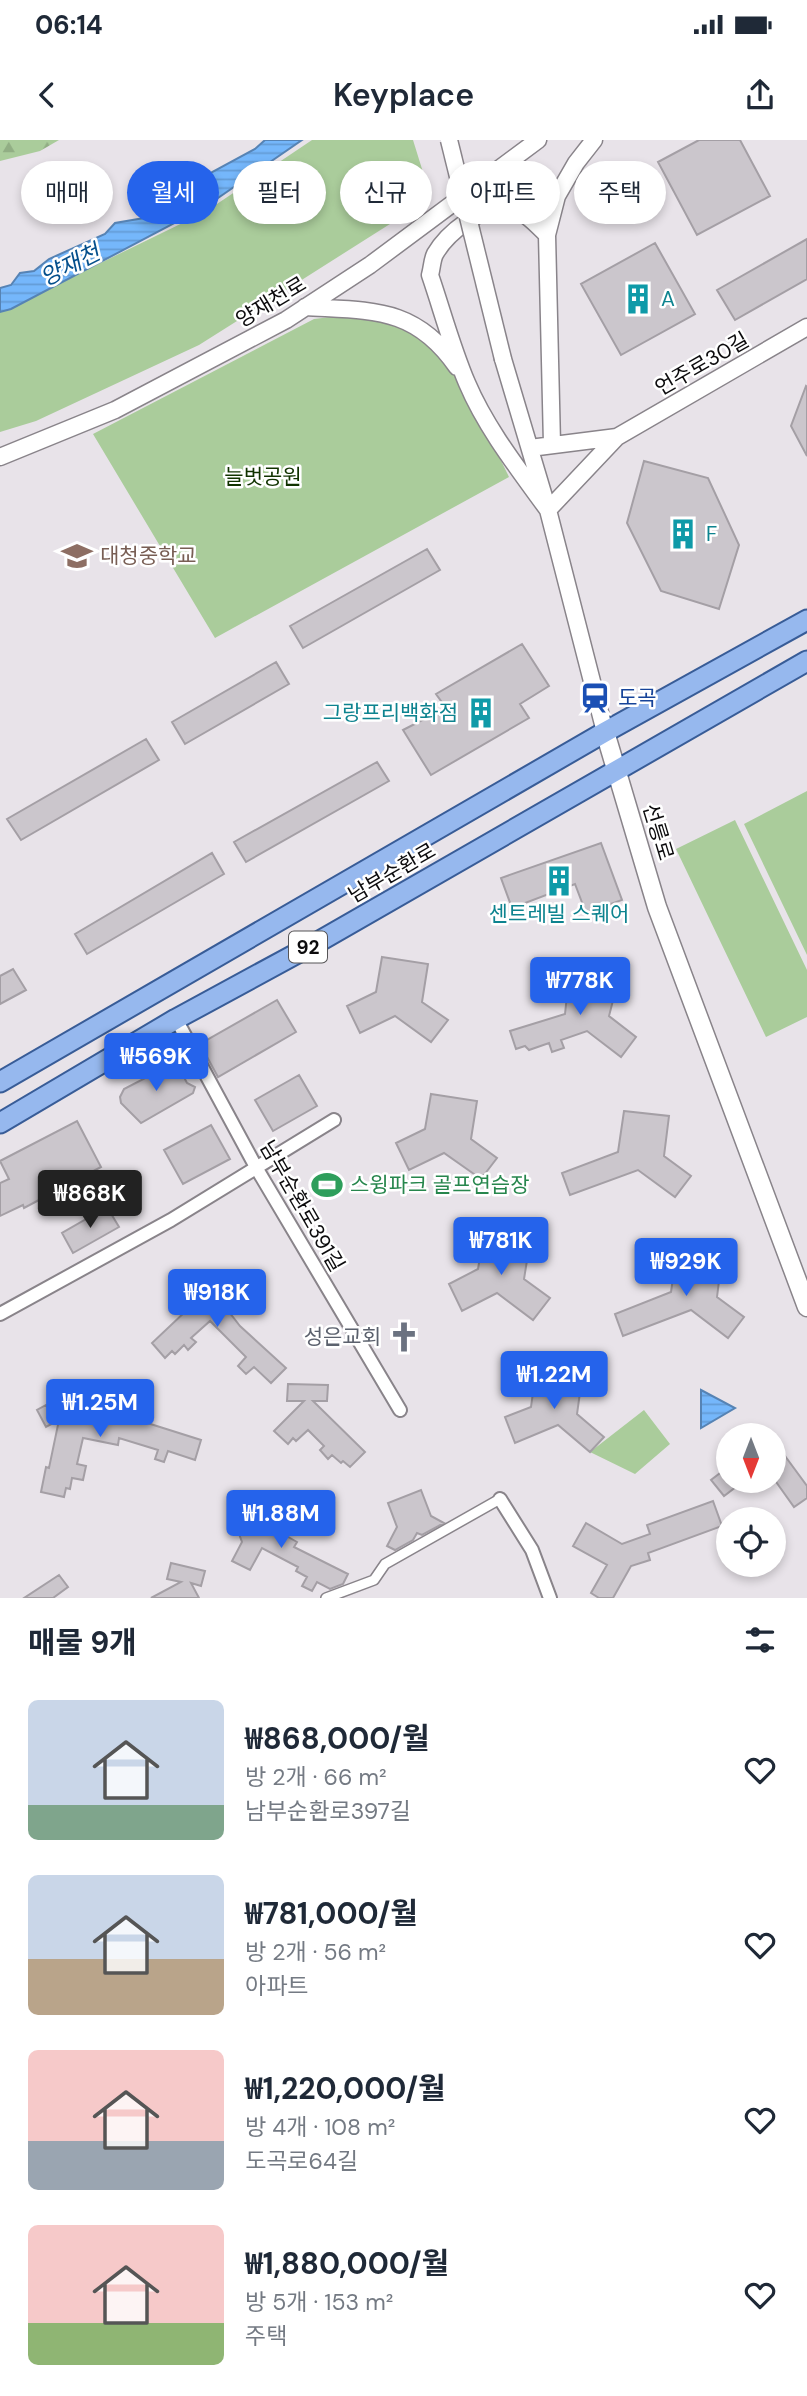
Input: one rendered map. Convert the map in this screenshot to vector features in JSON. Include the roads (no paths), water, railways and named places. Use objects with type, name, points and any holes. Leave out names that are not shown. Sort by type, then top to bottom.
[{"type":"main road","name":"남부순환로","points":[[0,1082],[605,732],[807,620]]},
{"type":"main road","name":"남부순환로","points":[[0,1123],[176,1019],[318,942],[807,661]]},
{"type":"main road","name":"선릉로","points":[[605,732],[657,906],[807,1307]]},
{"type":"street","name":"선릉로","points":[[449,140],[503,359],[548,510],[605,732]]},
{"type":"street","name":"양재천로","points":[[0,457],[114,410],[274,326],[370,265],[538,140]]},
{"type":"street","points":[[552,444],[547,235],[557,197],[576,163],[594,140]]},
{"type":"street","points":[[466,381],[430,275],[433,257],[443,242],[485,210],[506,208],[528,216],[547,235]]},
{"type":"street","points":[[305,307],[387,313],[413,324],[436,341],[466,381],[514,463],[548,510],[617,437]]},
{"type":"street","name":"언주로30길","points":[[617,437],[807,327]]},
{"type":"street","points":[[530,448],[617,437]]},
{"type":"street","name":"남부순환로391길","points":[[176,1019],[257,1169],[400,1410]]},
{"type":"street","points":[[0,1314],[171,1220],[334,1120]]},
{"type":"street","points":[[326,1598],[374,1580],[385,1564],[500,1499],[532,1550],[550,1598]]},
{"type":"water","points":[[265,140],[302,140],[272,161],[233,161],[233,188],[219,197],[219,168],[255,149]]},
{"type":"water","name":"양재천","points":[[127,221],[127,224],[173,224],[11,309],[0,312],[0,288],[11,285],[20,273],[34,271],[49,259],[105,234],[115,223]]},
{"type":"water","points":[[701,1390],[735,1408],[701,1428]]},
{"type":"place","name":"A","points":[[638,299]]},
{"type":"place","name":"F","points":[[683,534]]},
{"type":"place","name":"대청중학교","points":[[77,556]]},
{"type":"place","name":"도곡","points":[[595,698]]},
{"type":"place","name":"그랑프리백화점","points":[[481,713]]},
{"type":"place","name":"센트레빌 스퀘어","points":[[559,881]]},
{"type":"place","name":"스윙파크 골프연습장","points":[[327,1185]]},
{"type":"place","name":"성은교회","points":[[404,1337]]},
{"type":"park label","name":"늘벗공원","points":[[263,477]]}]
